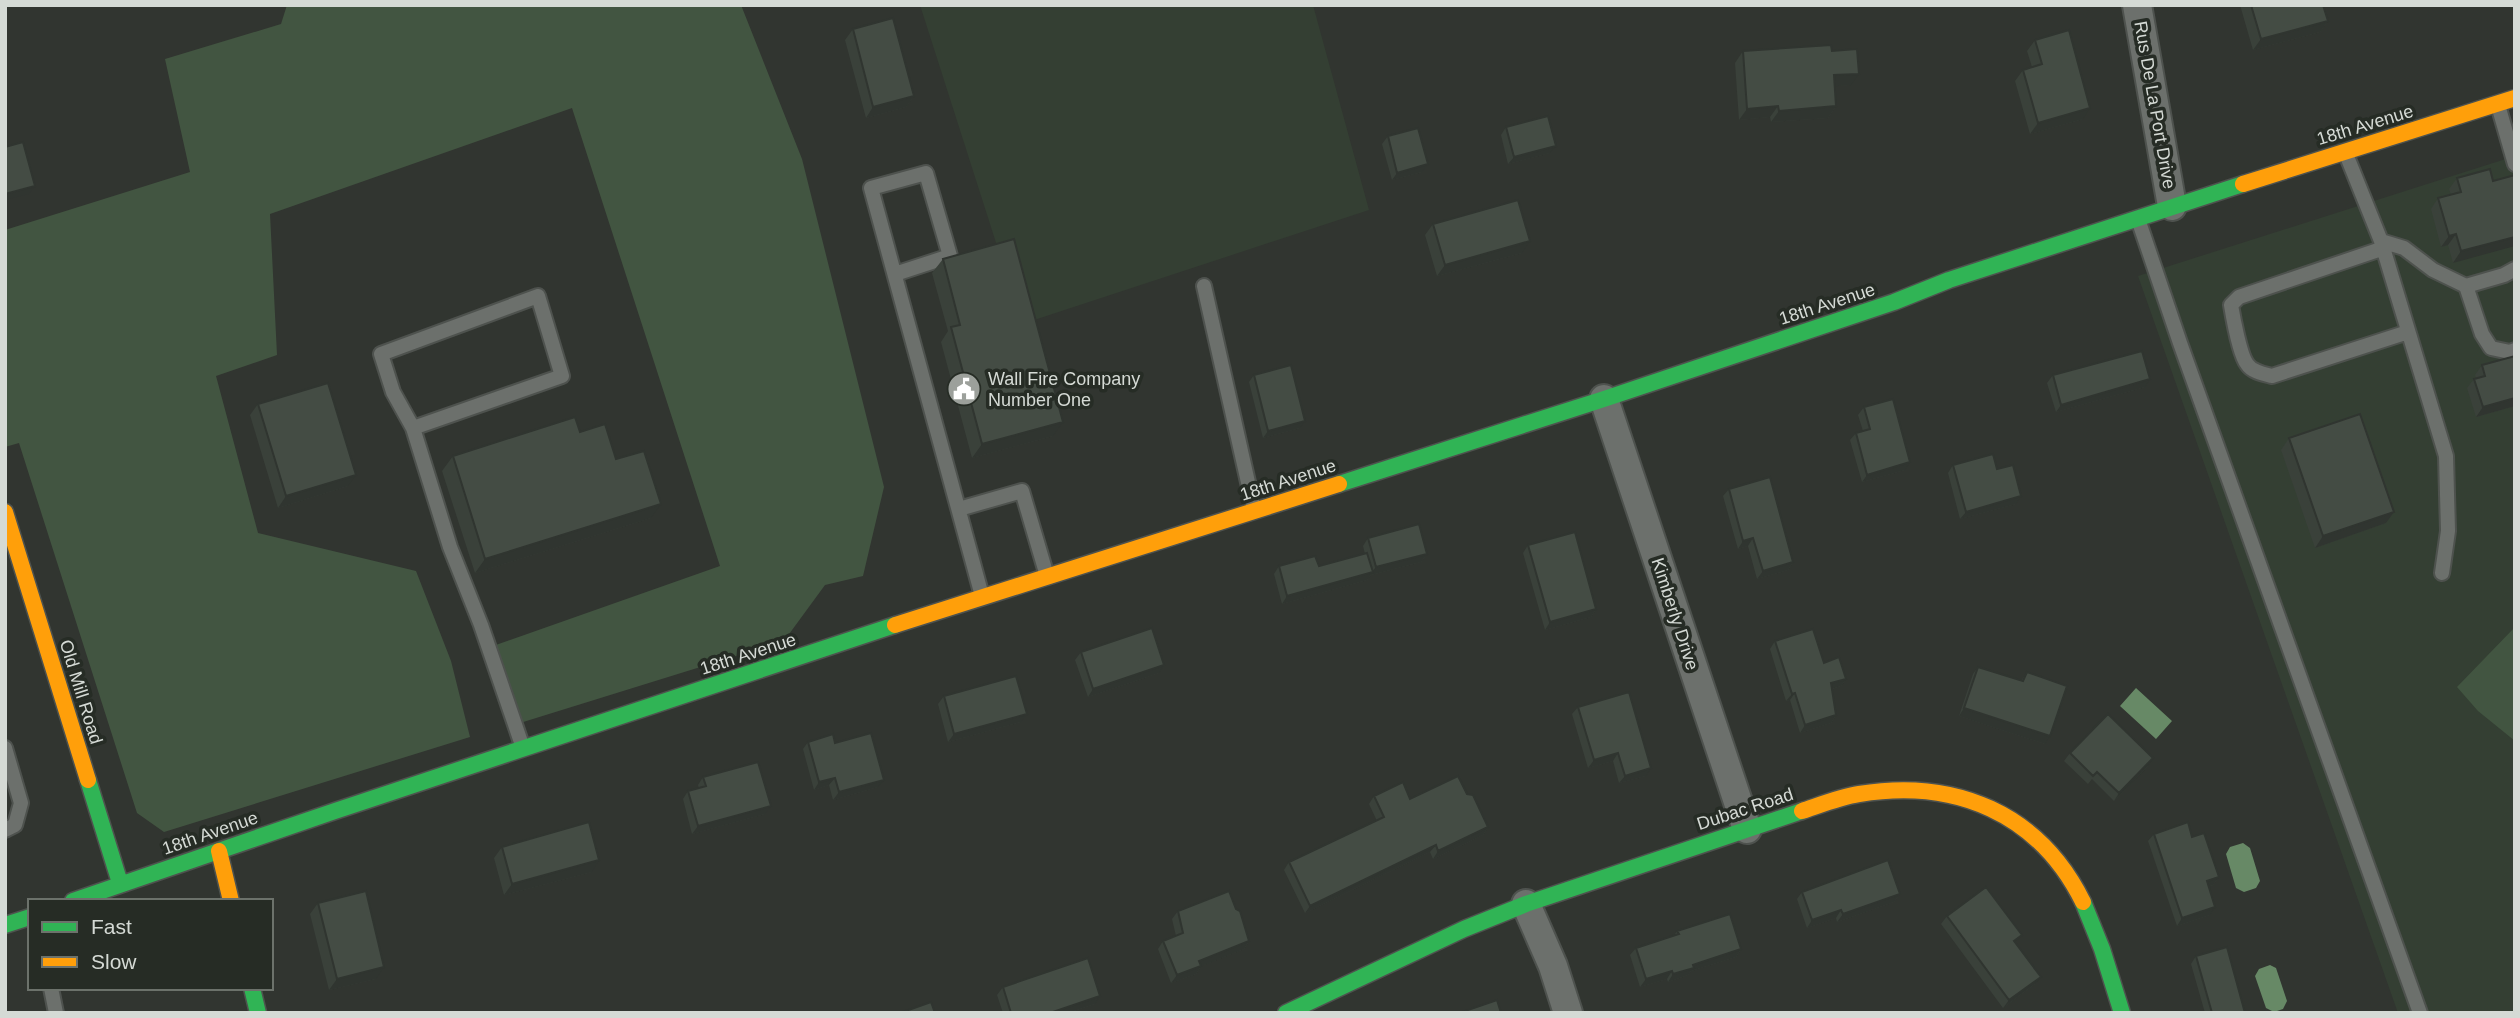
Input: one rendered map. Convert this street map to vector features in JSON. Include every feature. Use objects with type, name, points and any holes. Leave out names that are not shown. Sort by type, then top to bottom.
[{"type":"street","name":"Rus De La Port Drive","points":[[2137,5],[2172,205]]},
{"type":"street","name":"18th Avenue","points":[[78,899],[523,749],[1894,302],[1949,280],[2172,205],[2515,98]]},
{"type":"street","name":"Kimberly Drive","points":[[1604,398],[1747,829]]},
{"type":"street","name":"Old Mill Road","points":[[5,512],[120,883]]},
{"type":"street","name":"Dubac Road","points":[[1286,1013],[1464,929],[1526,904],[1855,794],[1878,790],[1931,789],[1973,799],[1991,807],[2031,833],[2052,853],[2074,884],[2097,939],[2122,1013]]},
{"type":"street","points":[[219,851],[231,899]]},
{"type":"street","points":[[1526,904],[1553,966],[1568,1013]]},
{"type":"street","points":[[5,925],[28,918]]},
{"type":"street","points":[[252,990],[258,1013]]},
{"type":"lane","points":[[2498,103],[2515,164]]},
{"type":"lane","points":[[2345,151],[2382,245],[2446,456],[2448,531],[2442,573]]},
{"type":"lane","points":[[895,274],[950,256],[926,173],[870,188],[983,598]]},
{"type":"lane","points":[[2137,217],[2420,1013]]},
{"type":"lane","points":[[2409,332],[2272,376],[2259,373],[2247,365],[2231,305],[2239,297],[2382,245],[2404,248],[2433,270],[2466,286],[2515,269]]},
{"type":"lane","points":[[1204,286],[1254,511]]},
{"type":"lane","points":[[2466,286],[2482,334],[2491,348],[2510,352],[2515,350]]},
{"type":"lane","points":[[413,428],[562,376],[538,296],[381,354],[393,392],[413,428],[450,547],[481,625],[523,749]]},
{"type":"lane","points":[[959,509],[1023,491],[1047,577]]},
{"type":"lane","points":[[5,748],[21,803],[15,825],[5,830]]},
{"type":"lane","points":[[51,990],[56,1013]]},
{"type":"shaded area","points":[[287,5],[741,5],[802,159],[884,487],[863,576],[825,585],[784,641],[520,723],[493,646],[720,566],[572,108],[270,214],[277,355],[216,376],[258,533],[416,571],[451,661],[470,737],[164,832],[137,813],[19,443],[5,447],[5,230],[190,172],[165,59],[281,24]]},
{"type":"shaded area","points":[[920,5],[1313,5],[1369,210],[1022,324]]},
{"type":"shaded area","points":[[2515,156],[2515,1013],[2398,1013],[2138,276]]},
{"type":"shaded area","points":[[2515,627],[2515,741],[2478,711],[2457,687]]},
{"type":"shaded area","points":[[2136,688],[2172,721],[2156,739],[2120,706]]},
{"type":"shaded area","points":[[2243,843],[2250,848],[2260,881],[2256,888],[2244,892],[2236,888],[2226,854],[2230,847]]},
{"type":"shaded area","points":[[2270,965],[2276,968],[2287,1001],[2283,1009],[2274,1012],[2266,1008],[2255,976],[2259,969]]},
{"type":"building","points":[[2251,5],[2323,5],[2328,21],[2261,39]]},
{"type":"building","points":[[893,18],[914,96],[873,107],[853,29]]},
{"type":"building","points":[[2069,30],[2090,108],[2038,123],[2023,70],[2042,64],[2035,40]]},
{"type":"building","points":[[1831,45],[1832,51],[1857,49],[1859,74],[1834,75],[1836,106],[1779,111],[1778,106],[1747,109],[1743,51]]},
{"type":"building","points":[[1548,116],[1556,146],[1514,157],[1506,127]]},
{"type":"building","points":[[1418,128],[1428,164],[1397,173],[1388,136]]},
{"type":"building","points":[[23,142],[35,186],[5,194],[5,147]]},
{"type":"building","points":[[2490,169],[2493,181],[2515,175],[2515,237],[2461,251],[2456,234],[2449,236],[2438,198],[2461,192],[2457,178]]},
{"type":"building","points":[[1518,200],[1530,241],[1445,265],[1433,224]]},
{"type":"building","points":[[1014,239],[1063,422],[982,444],[951,327],[960,325],[943,259]]},
{"type":"building","points":[[2142,351],[2150,379],[2061,405],[2053,375]]},
{"type":"building","points":[[2515,356],[2515,398],[2483,407],[2474,379],[2485,376],[2482,365]]},
{"type":"building","points":[[1291,365],[1305,421],[1268,431],[1254,375]]},
{"type":"building","points":[[328,383],[356,475],[286,496],[258,404]]},
{"type":"building","points":[[1893,399],[1910,462],[1867,475],[1856,433],[1870,429],[1864,407]]},
{"type":"building","points":[[2360,414],[2394,512],[2323,536],[2289,438]]},
{"type":"building","points":[[575,417],[580,432],[605,424],[616,459],[644,451],[661,504],[485,559],[453,456]]},
{"type":"building","points":[[1993,454],[1997,469],[2013,465],[2021,496],[1966,512],[1953,465]]},
{"type":"building","points":[[1770,477],[1793,562],[1763,571],[1753,538],[1743,541],[1729,489]]},
{"type":"building","points":[[1419,524],[1427,554],[1376,567],[1368,538]]},
{"type":"building","points":[[1575,532],[1596,609],[1550,622],[1528,545]]},
{"type":"building","points":[[1367,553],[1373,572],[1287,596],[1279,566],[1315,556],[1319,566]]},
{"type":"building","points":[[1152,628],[1164,665],[1093,689],[1081,652]]},
{"type":"building","points":[[1813,629],[1824,663],[1839,657],[1846,679],[1831,683],[1836,715],[1805,725],[1775,641]]},
{"type":"building","points":[[1978,667],[2023,681],[2027,672],[2067,686],[2050,736],[1964,708]]},
{"type":"building","points":[[1016,676],[1027,714],[954,734],[944,696]]},
{"type":"building","points":[[1629,692],[1651,768],[1625,776],[1618,753],[1594,760],[1578,707]]},
{"type":"building","points":[[2108,714],[2153,758],[2119,793],[2097,772],[2093,776],[2070,753]]},
{"type":"building","points":[[871,733],[884,780],[839,792],[835,778],[819,782],[808,742],[833,734],[835,743]]},
{"type":"building","points":[[758,762],[771,806],[698,826],[688,791],[706,786],[703,777]]},
{"type":"building","points":[[1458,776],[1467,794],[1473,795],[1488,827],[1438,851],[1436,845],[1310,906],[1289,862],[1384,817],[1374,796],[1403,782],[1410,799]]},
{"type":"building","points":[[589,822],[599,860],[512,884],[502,847]]},
{"type":"building","points":[[2188,822],[2192,837],[2204,833],[2219,877],[2207,881],[2215,907],[2182,918],[2154,834]]},
{"type":"building","points":[[1888,860],[1900,894],[1843,914],[1841,910],[1812,920],[1802,892]]},
{"type":"building","points":[[1986,887],[2022,935],[2014,941],[2041,977],[2009,1000],[1947,916]]},
{"type":"building","points":[[366,891],[384,967],[337,979],[318,903]]},
{"type":"building","points":[[1229,891],[1236,909],[1240,911],[1249,941],[1199,961],[1201,966],[1177,975],[1163,941],[1183,933],[1178,911]]},
{"type":"building","points":[[1730,914],[1741,949],[1693,965],[1694,968],[1646,979],[1636,948]]},
{"type":"building","points":[[2227,947],[2245,1013],[2212,1013],[2196,956]]},
{"type":"building","points":[[1088,958],[1100,996],[1050,1013],[1011,1013],[1003,987]]},
{"type":"building","points":[[1497,1000],[1501,1013],[1461,1013],[1462,1012]]},
{"type":"building","points":[[931,1002],[935,1013],[900,1013]]},
{"type":"traffic: fast","points":[[1339,484],[1604,399],[1894,302],[1949,280],[2243,184]]},
{"type":"traffic: fast","points":[[79,899],[895,625]]},
{"type":"traffic: fast","points":[[88,780],[120,883]]},
{"type":"traffic: fast","points":[[1286,1013],[1464,929],[1526,904],[1802,811]]},
{"type":"traffic: fast","points":[[2083,902],[2102,949],[2122,1013]]},
{"type":"traffic: fast","points":[[5,925],[28,918]]},
{"type":"traffic: fast","points":[[252,990],[258,1013]]},
{"type":"traffic: slow","points":[[2243,184],[2515,98]]},
{"type":"traffic: slow","points":[[895,625],[1339,484]]},
{"type":"traffic: slow","points":[[5,512],[88,780]]},
{"type":"traffic: slow","points":[[1802,811],[1852,795],[1894,790],[1928,792],[1960,798],[1991,809],[2018,824],[2043,845],[2065,871],[2083,902]]},
{"type":"traffic: slow","points":[[219,851],[231,899]]},
{"type":"place","name":"Wall Fire Company Number One","points":[[964,389]]}]
